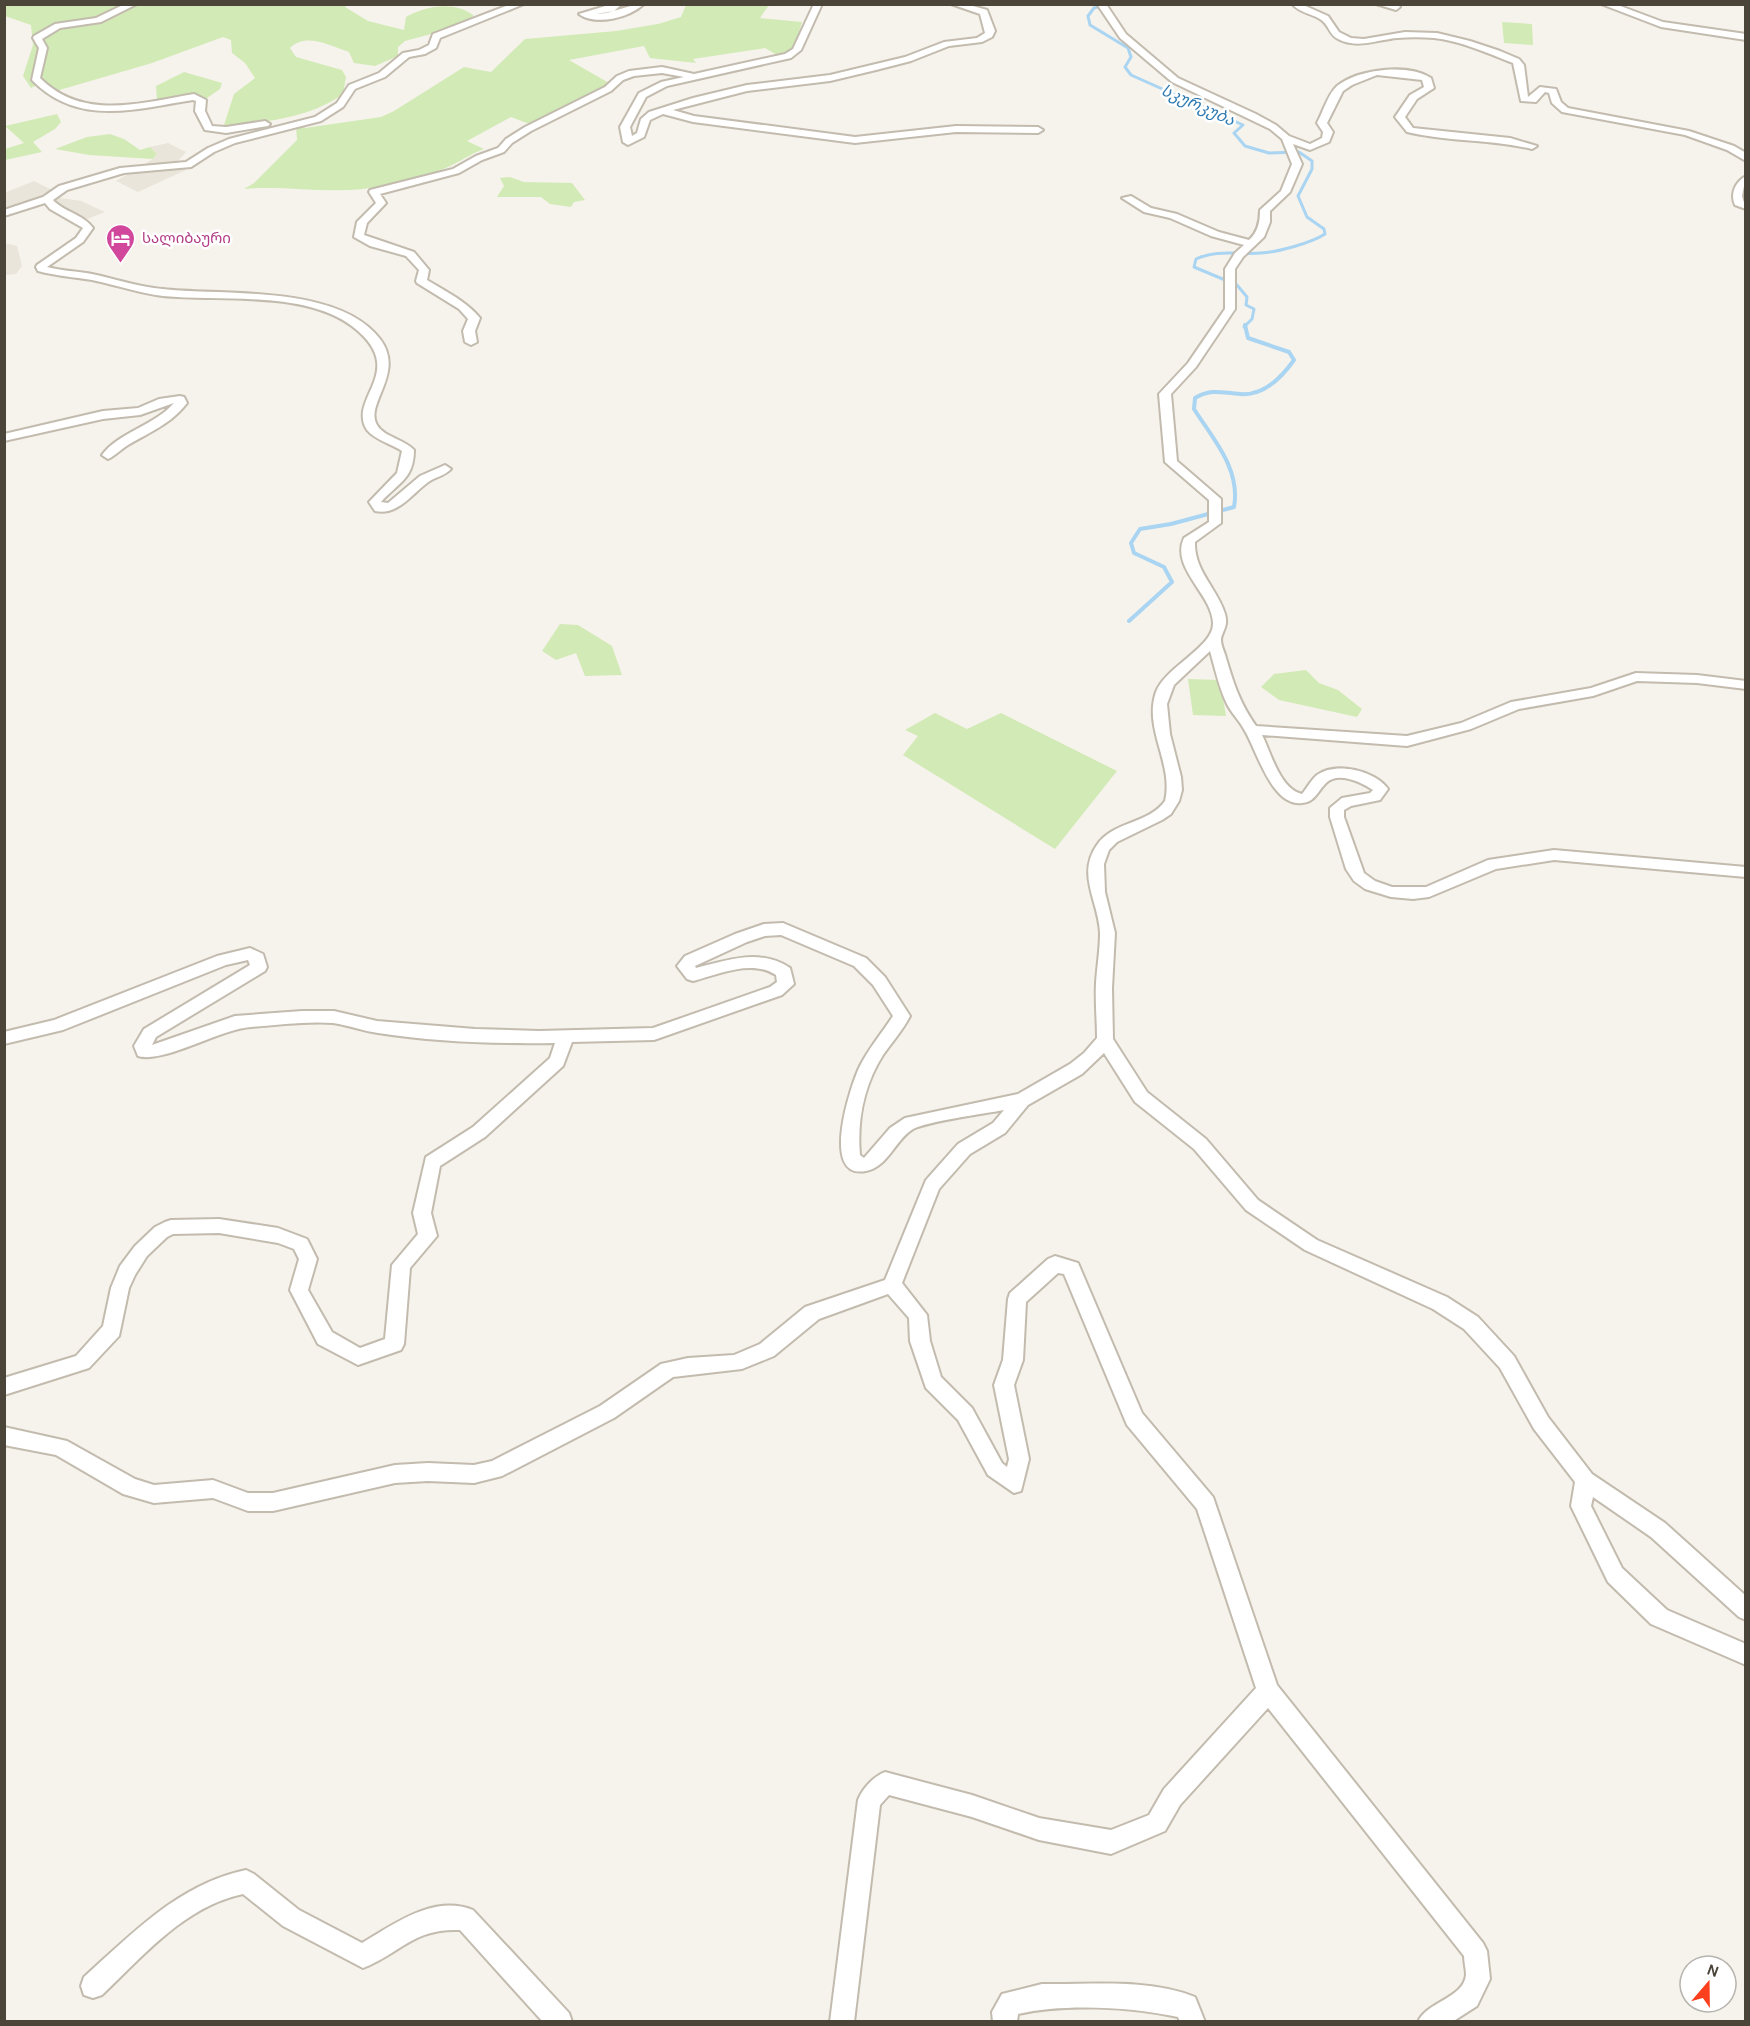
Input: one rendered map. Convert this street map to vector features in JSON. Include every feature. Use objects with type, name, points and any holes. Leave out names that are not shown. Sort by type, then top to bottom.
[{"type":"street","points":[[134,4],[98,20],[58,26],[37,38],[43,48],[36,78],[44,90],[76,105],[103,110],[194,97],[201,100],[200,111],[208,128],[219,130],[289,118],[297,118],[302,123]]},
{"type":"street","points":[[4,213],[47,200],[63,188],[123,170],[188,165],[211,150],[232,141],[318,119],[340,105],[352,87],[382,75],[405,55],[422,52],[433,46],[436,36],[520,4]]},
{"type":"street","points":[[618,4],[611,9],[583,14],[596,17],[612,15],[636,8],[640,4]]},
{"type":"street","points":[[818,4],[797,50],[788,56],[693,76],[664,84],[642,95],[625,127],[628,142],[641,135],[646,118],[696,100],[747,88],[821,79],[876,67],[908,59],[947,44],[978,40],[989,35],[991,31],[984,12],[956,4]]},
{"type":"street","points":[[1296,4],[1327,20],[1336,35],[1353,42],[1365,42],[1403,34],[1452,39],[1481,48],[1516,61],[1519,65],[1524,99],[1533,100],[1543,89],[1549,89],[1553,91],[1557,103],[1565,110],[1683,133],[1722,144],[1746,158]]},
{"type":"street","points":[[1380,4],[1396,7],[1392,4]]},
{"type":"street","points":[[1605,4],[1661,24],[1746,37]]},
{"type":"street","points":[[1103,6],[1124,36],[1175,80],[1253,116],[1273,127],[1286,138],[1310,147],[1326,140],[1328,132],[1322,123],[1339,89],[1376,72],[1426,78],[1429,88],[1413,97],[1408,108],[1400,117],[1410,130],[1442,136],[1463,135],[1510,141],[1532,146]]},
{"type":"street","points":[[471,342],[469,331],[474,318],[463,307],[421,281],[424,270],[410,254],[374,244],[359,237],[358,229],[381,203],[375,192],[456,171],[501,150],[508,141],[528,129],[608,89],[620,78],[632,73],[662,70],[684,72],[693,76]]},
{"type":"street","points":[[664,111],[693,119],[855,141],[956,129],[1038,130]]},
{"type":"street","points":[[1286,138],[1297,164],[1285,192],[1265,210],[1265,222],[1259,237],[1230,269],[1230,309],[1192,365],[1167,390],[1166,394],[1171,462],[1215,499],[1215,523],[1189,541],[1188,547],[1196,576],[1218,615],[1221,626],[1214,639],[1173,676],[1164,689],[1159,717],[1175,786],[1172,801],[1160,816],[1123,830],[1101,849],[1096,863],[1097,895],[1106,916],[1108,929],[1104,982],[1105,1040],[1141,1097],[1200,1144],[1252,1205],[1311,1245],[1440,1303],[1471,1323],[1507,1362],[1541,1423],[1585,1480],[1658,1530],[1746,1610]]},
{"type":"street","points":[[1746,179],[1737,192],[1736,198],[1739,203],[1746,206]]},
{"type":"street","points":[[1126,198],[1148,210],[1182,219],[1245,250]]},
{"type":"street","points":[[47,200],[54,207],[85,224],[88,228],[87,232],[68,247],[47,260],[41,267],[42,269],[97,278],[147,291],[224,294],[291,302],[338,314],[358,325],[370,334],[383,351],[384,369],[380,386],[367,415],[369,422],[374,430],[408,450],[409,463],[404,475],[375,502],[379,508],[392,506],[424,479],[445,469]]},
{"type":"street","points":[[4,438],[103,415],[140,411],[163,401],[180,399],[181,403],[166,419],[127,443],[112,448],[108,455]]},
{"type":"street","points":[[1214,639],[1234,704],[1252,730],[1278,785],[1289,795],[1300,799],[1306,797],[1320,781],[1327,776],[1337,774],[1375,783],[1381,789],[1375,797],[1340,805],[1337,808],[1337,817],[1354,869],[1359,877],[1370,885],[1391,892],[1413,894],[1430,892],[1493,864],[1554,855],[1746,872]]},
{"type":"street","points":[[1252,730],[1407,741],[1466,726],[1516,705],[1593,692],[1636,676],[1697,679],[1746,685]]},
{"type":"street","points":[[4,1038],[57,1026],[223,960],[250,954],[257,958],[259,967],[150,1033],[142,1046],[144,1052],[158,1050],[235,1022],[302,1017],[334,1017],[377,1027],[475,1035],[654,1034],[776,991],[786,984],[784,972],[776,965],[756,962],[693,975],[685,966],[691,960],[741,938],[764,930],[783,929],[860,962],[879,981],[902,1016],[865,1070],[859,1085],[850,1121],[851,1158],[856,1164],[861,1165],[873,1162],[900,1128],[914,1121],[1022,1100],[1076,1069],[1090,1058],[1105,1040]]},
{"type":"street","points":[[4,1387],[82,1362],[111,1330],[120,1288],[127,1270],[141,1251],[161,1232],[171,1227],[219,1226],[278,1236],[301,1244],[308,1259],[299,1290],[325,1338],[358,1357],[394,1344],[401,1265],[428,1236],[422,1212],[432,1162],[479,1132],[557,1061],[566,1036]]},
{"type":"street","points":[[4,1436],[60,1447],[130,1486],[154,1494],[213,1490],[248,1502],[273,1502],[395,1474],[428,1472],[474,1474],[495,1470],[607,1412],[668,1370],[688,1366],[735,1363],[766,1350],[812,1313],[892,1285],[932,1185],[964,1149],[999,1128],[1022,1100]]},
{"type":"street","points":[[892,1285],[918,1315],[921,1341],[933,1382],[964,1414],[995,1469],[1014,1484],[1019,1460],[1004,1384],[1013,1359],[1017,1299],[1055,1264],[1071,1268],[1134,1419],[1206,1504],[1268,1691],[1475,1951],[1478,1978],[1468,1997],[1430,2022]]},
{"type":"street","points":[[1585,1480],[1581,1506],[1615,1575],[1659,1617],[1746,1655]]},
{"type":"street","points":[[842,2022],[869,1800],[885,1783],[972,1806],[1039,1829],[1111,1842],[1157,1822],[1172,1797],[1268,1691]]},
{"type":"street","points":[[93,1986],[167,1918],[220,1887],[246,1882],[291,1918],[363,1956],[411,1927],[438,1917],[465,1918],[560,2022]]},
{"type":"street","points":[[1005,2022],[1004,2012],[1011,2003],[1042,1996],[1148,1998],[1186,2006],[1193,2022]]},
{"type":"shaded area","points":[[168,143],[186,152],[176,163],[186,170],[138,192],[116,181],[153,159],[157,154],[150,147]]},
{"type":"shaded area","points":[[34,181],[52,190],[41,195],[81,201],[105,212],[80,222],[41,203],[10,216],[5,213],[4,193]]},
{"type":"shaded area","points":[[4,243],[17,246],[22,266],[16,274],[5,275]]},
{"type":"green space","points":[[5,4],[347,4],[345,7],[368,21],[404,30],[406,17],[440,6],[458,8],[474,16],[442,31],[405,41],[398,47],[398,56],[375,66],[354,63],[349,52],[326,44],[311,41],[296,43],[290,48],[296,57],[342,70],[346,77],[343,94],[302,114],[227,128],[224,125],[234,94],[255,78],[245,63],[232,53],[231,40],[223,37],[152,63],[56,91],[43,82],[31,88],[23,76],[33,45],[31,25],[5,16]]},
{"type":"green space","points":[[686,5],[769,5],[760,18],[802,22],[794,49],[777,55],[765,48],[693,59],[696,63],[650,58],[644,46],[569,60],[609,83],[606,88],[532,125],[511,117],[467,141],[484,149],[427,175],[364,189],[244,189],[254,183],[297,140],[296,126],[305,128],[381,117],[464,67],[491,72],[525,39],[616,31],[658,24],[681,17]]},
{"type":"green space","points":[[1502,22],[1532,24],[1533,45],[1504,43]]},
{"type":"green space","points":[[184,72],[222,83],[220,89],[204,100],[195,95],[157,100],[156,86]]},
{"type":"green space","points":[[57,114],[61,122],[55,129],[33,142],[42,152],[5,160],[5,149],[24,143],[5,126]]},
{"type":"green space","points":[[110,134],[124,139],[140,150],[150,147],[157,154],[153,159],[89,155],[55,149],[87,137]]},
{"type":"green space","points":[[510,177],[524,182],[572,183],[585,200],[574,202],[571,207],[550,204],[541,197],[497,197],[504,186],[500,178]]},
{"type":"green space","points":[[560,624],[578,625],[612,646],[622,675],[585,676],[576,653],[556,660],[542,651]]},
{"type":"green space","points":[[1306,670],[1319,683],[1338,690],[1362,709],[1357,717],[1279,700],[1261,687],[1274,674]]},
{"type":"green space","points":[[1188,679],[1220,680],[1226,716],[1193,715]]},
{"type":"green space","points":[[935,713],[967,729],[1001,713],[1117,771],[1055,849],[903,755],[918,736],[905,730]]},
{"type":"waterway","name":"სკურკუბა","points":[[1107,4],[1094,8],[1088,16],[1090,25],[1128,48],[1131,57],[1125,67],[1131,75],[1243,125],[1234,133],[1245,146],[1269,153],[1299,152],[1312,161],[1312,169],[1298,196],[1307,217],[1324,229],[1325,234],[1303,244],[1276,251],[1220,253],[1196,259],[1194,267],[1237,285],[1247,297],[1246,305],[1254,309],[1252,319],[1245,326]]},
{"type":"waterway","name":"სკურკუბა","points":[[1129,621],[1172,582],[1164,567],[1134,553],[1131,543],[1140,529],[1171,524],[1234,507],[1235,493],[1229,467],[1217,443],[1194,409],[1195,398],[1212,392],[1248,394],[1264,389],[1278,379],[1294,360],[1289,352],[1248,338],[1245,326]]},
{"type":"place","name":"სალიბაური","points":[[121,264]]}]
